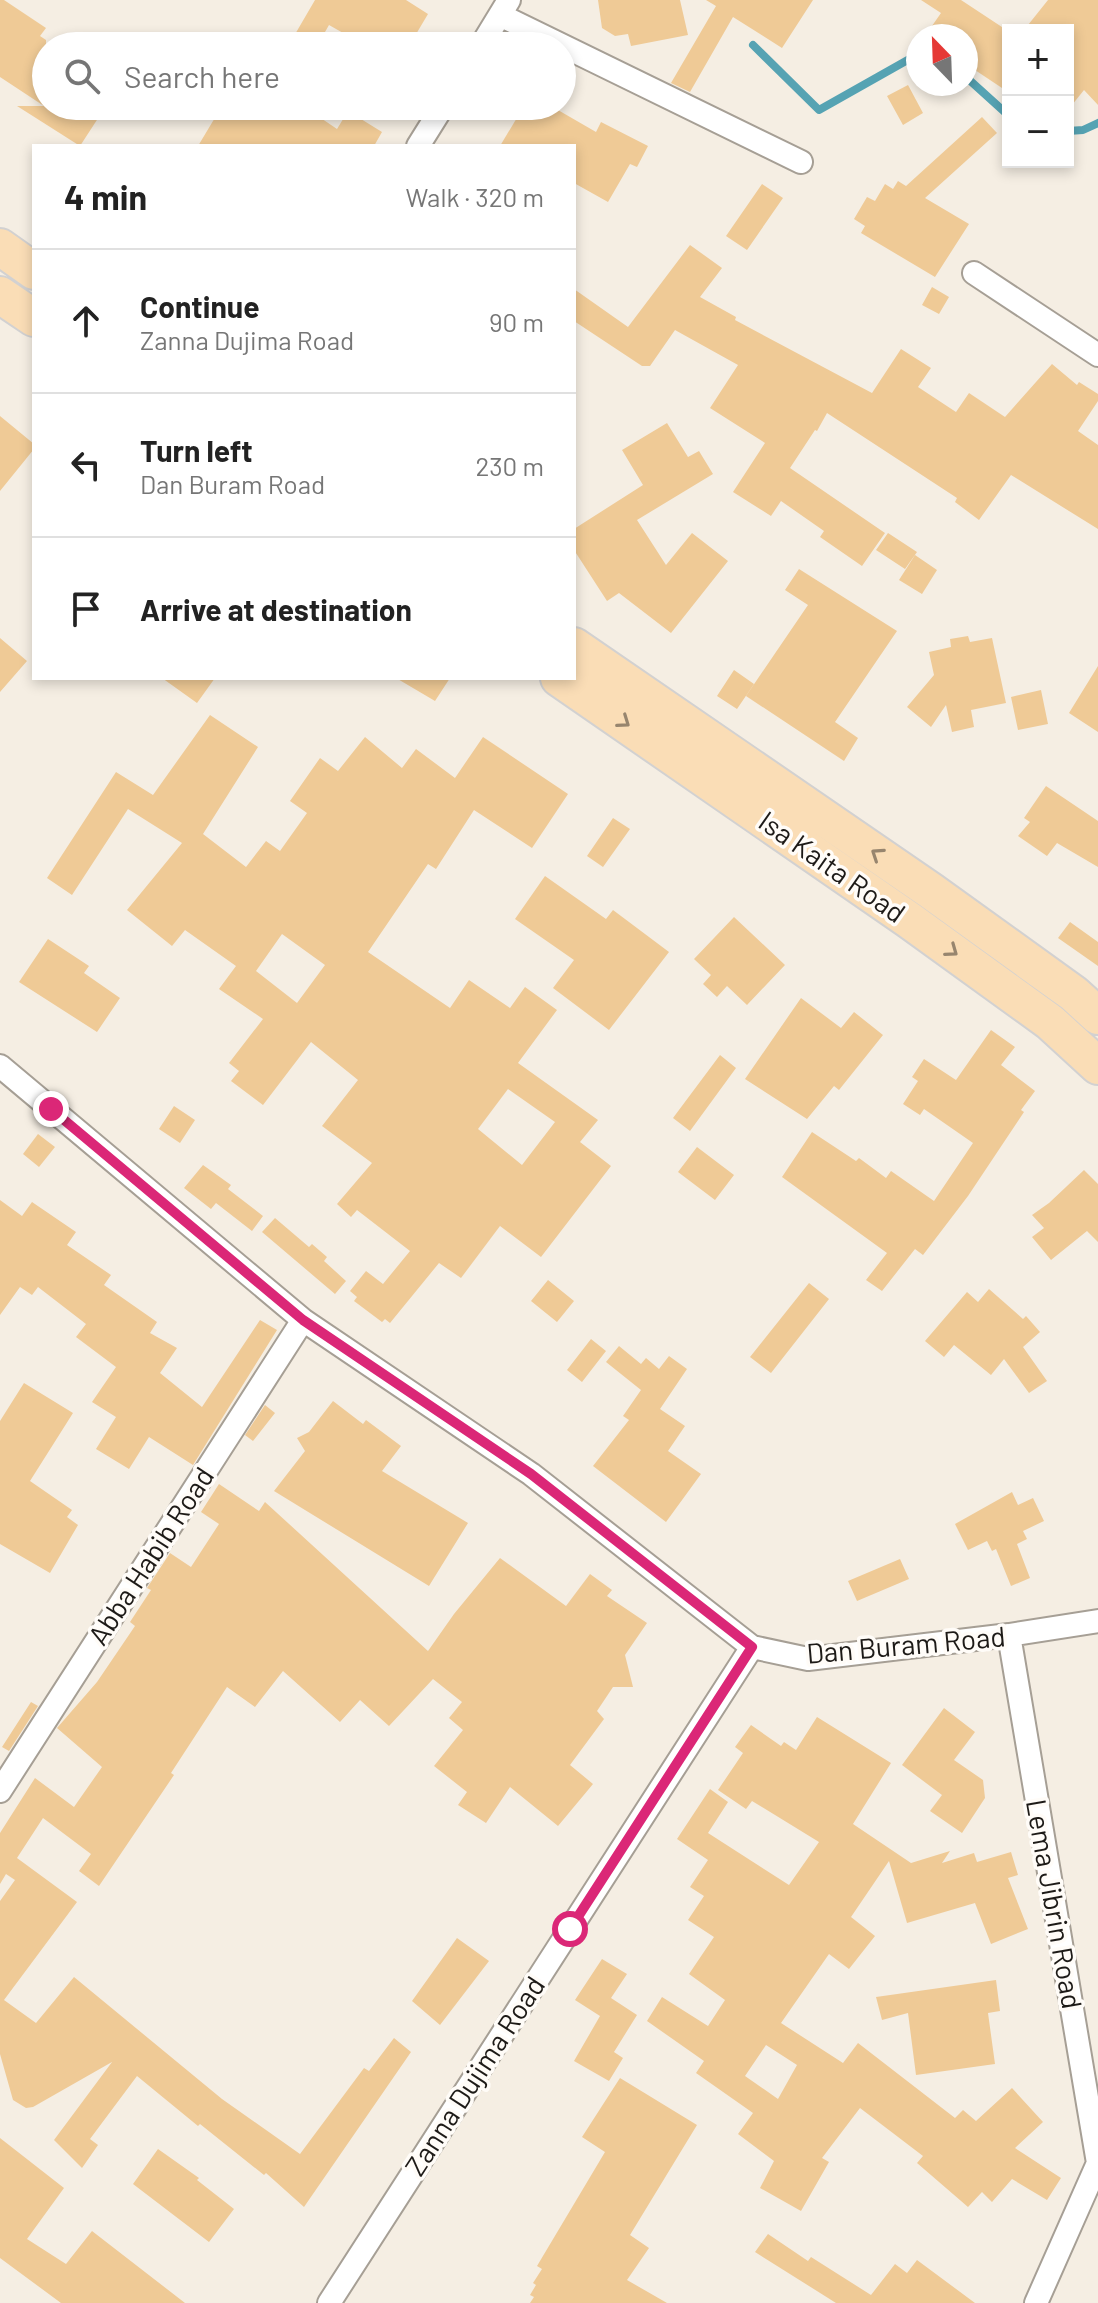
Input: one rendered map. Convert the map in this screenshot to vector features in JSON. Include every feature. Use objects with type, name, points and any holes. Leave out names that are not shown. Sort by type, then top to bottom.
[{"type":"main road","points":[[0,247],[32,270]]},
{"type":"main road","points":[[0,295],[32,317]]},
{"type":"main road","name":"Isa Kaita Road","points":[[576,647],[931,891],[1074,994],[1098,1016]]},
{"type":"main road","name":"Isa Kaita Road","points":[[562,680],[909,920],[1050,1022],[1098,1066]]},
{"type":"main road","points":[[909,920],[931,891]]},
{"type":"street","points":[[490,32],[505,7],[553,32]]},
{"type":"street","points":[[576,44],[801,162]]},
{"type":"street","points":[[419,144],[434,120]]},
{"type":"street","points":[[974,273],[1098,355]]},
{"type":"street","name":"Dan Buram Road","points":[[0,1066],[303,1320],[531,1474],[752,1647],[808,1659],[1098,1621]]},
{"type":"street","name":"Abba Habib Road","points":[[0,1791],[303,1320]]},
{"type":"street","name":"Lema Jibrin Road","points":[[1009,1635],[1098,2163],[1036,2303]]},
{"type":"street","name":"Zanna Dujima Road","points":[[329,2303],[752,1647]]},
{"type":"building","points":[[0,0],[4,0],[46,28],[43,32],[32,32],[32,98],[0,77]]},
{"type":"building","points":[[315,0],[406,0],[428,14],[417,32],[341,32],[329,25],[325,32],[296,32]]},
{"type":"building","points":[[598,0],[680,0],[688,35],[631,46],[628,34],[615,36],[602,28]]},
{"type":"building","points":[[706,0],[813,0],[782,48],[733,17],[690,92],[671,83],[716,6]]},
{"type":"building","points":[[921,0],[961,0],[1002,27],[1002,88],[978,72],[978,24],[933,24],[941,13]]},
{"type":"building","points":[[1048,0],[1098,0],[1098,105],[1084,90],[1074,102],[1074,24],[1029,24]]},
{"type":"building","points":[[906,86],[906,96],[914,96],[923,113],[903,125],[887,96]]},
{"type":"building","points":[[17,106],[32,106],[32,116]]},
{"type":"building","points":[[982,117],[997,133],[925,198],[969,224],[935,277],[861,233],[865,226],[854,219],[867,197],[875,201],[885,184],[893,189],[898,181],[906,186]]},
{"type":"building","points":[[39,120],[97,120],[81,144]]},
{"type":"building","points":[[214,120],[324,120],[337,129],[342,120],[363,120],[382,132],[375,144],[199,144]]},
{"type":"building","points":[[516,120],[575,120],[596,132],[601,122],[648,146],[637,167],[630,164],[608,202],[576,184],[576,144],[501,144]]},
{"type":"building","points":[[762,184],[783,198],[747,250],[726,236]]},
{"type":"building","points":[[690,245],[722,268],[700,297],[736,317],[735,320],[872,393],[901,349],[931,368],[918,387],[956,412],[969,393],[1005,417],[1052,364],[1077,385],[1079,382],[1098,394],[1098,401],[1078,431],[1098,445],[1098,529],[1011,475],[979,520],[955,502],[957,498],[827,413],[790,468],[885,533],[862,566],[820,537],[824,531],[781,501],[771,516],[733,492],[765,443],[710,408],[738,365],[675,330],[650,366],[642,366],[576,322],[576,290],[628,327]]},
{"type":"building","points":[[932,287],[949,297],[939,314],[922,305]]},
{"type":"building","points":[[0,416],[32,442],[32,451],[0,491]]},
{"type":"building","points":[[667,423],[688,457],[699,451],[713,474],[637,520],[666,565],[692,533],[728,561],[671,633],[619,593],[607,601],[576,553],[576,528],[643,485],[622,450]]},
{"type":"building","points":[[888,533],[917,552],[905,569],[876,550]]},
{"type":"building","points":[[915,555],[937,570],[922,594],[899,580]]},
{"type":"building","points":[[799,569],[897,631],[835,722],[858,738],[844,761],[746,696],[808,605],[785,590]]},
{"type":"building","points":[[968,636],[970,642],[992,638],[1006,703],[971,710],[974,727],[952,732],[946,705],[931,727],[907,707],[934,675],[929,652],[951,647],[950,639]]},
{"type":"building","points":[[0,638],[27,661],[0,692]]},
{"type":"building","points":[[1098,666],[1098,732],[1069,713]]},
{"type":"building","points":[[734,670],[754,684],[737,709],[717,696]]},
{"type":"building","points":[[165,680],[214,680],[197,703]]},
{"type":"building","points":[[399,680],[449,680],[435,701]]},
{"type":"building","points":[[1041,690],[1048,724],[1018,730],[1011,697]]},
{"type":"building","points":[[210,715],[258,747],[203,834],[246,867],[266,841],[280,851],[307,813],[290,801],[320,758],[338,771],[365,737],[402,768],[416,749],[455,778],[483,737],[568,794],[532,848],[474,810],[436,869],[428,864],[368,952],[450,1008],[469,980],[510,1008],[525,987],[557,1010],[518,1063],[598,1120],[580,1142],[611,1166],[541,1257],[500,1226],[461,1278],[439,1263],[390,1323],[385,1319],[382,1322],[354,1301],[357,1297],[350,1291],[366,1271],[383,1284],[410,1251],[357,1210],[351,1217],[337,1204],[372,1163],[322,1126],[358,1080],[311,1042],[263,1105],[231,1081],[239,1071],[229,1063],[263,1019],[219,989],[236,966],[185,930],[172,946],[127,910],[182,843],[128,809],[72,895],[47,878],[116,772],[153,795]],"holes":[[[282,934],[325,965],[297,1003],[256,971]],[[508,1089],[555,1122],[522,1165],[478,1129]]]},
{"type":"building","points":[[1046,786],[1098,821],[1098,867],[1057,843],[1047,856],[1018,836],[1030,822],[1024,818]]},
{"type":"building","points":[[613,818],[630,829],[603,867],[587,856]]},
{"type":"building","points":[[545,876],[606,919],[613,910],[669,952],[609,1030],[553,988],[574,960],[515,919]]},
{"type":"building","points":[[734,917],[785,965],[747,1005],[727,986],[717,997],[703,984],[711,975],[694,959]]},
{"type":"building","points":[[1070,922],[1098,942],[1098,966],[1058,938]]},
{"type":"building","points":[[48,939],[89,966],[84,973],[120,998],[97,1032],[19,982]]},
{"type":"building","points":[[801,998],[841,1028],[854,1012],[883,1035],[839,1090],[834,1086],[807,1119],[745,1079]]},
{"type":"building","points":[[991,1030],[1015,1047],[1001,1065],[1035,1091],[968,1196],[923,1255],[915,1249],[882,1291],[866,1280],[887,1253],[782,1177],[812,1132],[856,1161],[859,1158],[886,1178],[891,1171],[934,1201],[973,1143],[924,1109],[920,1115],[903,1104],[918,1081],[912,1077],[924,1059],[956,1080]]},
{"type":"building","points":[[720,1055],[736,1068],[690,1131],[673,1118]]},
{"type":"building","points":[[174,1106],[195,1120],[180,1143],[159,1129]]},
{"type":"building","points":[[38,1134],[55,1147],[39,1167],[23,1154]]},
{"type":"building","points":[[697,1147],[734,1175],[715,1200],[678,1172]]},
{"type":"building","points":[[203,1165],[231,1185],[228,1189],[263,1216],[252,1231],[216,1203],[211,1209],[184,1188]]},
{"type":"building","points":[[1084,1170],[1098,1184],[1098,1242],[1087,1231],[1051,1260],[1032,1237],[1044,1228],[1032,1215]]},
{"type":"building","points":[[0,1200],[22,1216],[32,1202],[76,1232],[67,1245],[111,1275],[104,1285],[157,1322],[150,1333],[177,1348],[160,1373],[202,1407],[260,1320],[277,1330],[193,1465],[149,1437],[129,1469],[96,1449],[116,1417],[92,1402],[116,1367],[76,1337],[86,1324],[38,1287],[32,1295],[20,1287],[0,1315]]},
{"type":"building","points":[[275,1218],[309,1247],[312,1244],[327,1257],[324,1261],[346,1281],[335,1294],[262,1232]]},
{"type":"building","points":[[548,1280],[574,1301],[557,1322],[531,1301]]},
{"type":"building","points":[[809,1283],[829,1299],[771,1373],[750,1357]]},
{"type":"building","points":[[989,1289],[1023,1319],[1026,1316],[1040,1332],[1023,1347],[1047,1381],[1029,1393],[1004,1359],[991,1375],[954,1345],[944,1357],[925,1341],[967,1292],[978,1302]]},
{"type":"building","points":[[591,1339],[606,1351],[582,1382],[567,1370]]},
{"type":"building","points":[[619,1346],[641,1364],[646,1358],[659,1369],[669,1356],[687,1369],[660,1409],[685,1426],[668,1451],[701,1474],[666,1522],[593,1466],[629,1420],[623,1416],[641,1390],[606,1362]]},
{"type":"building","points":[[24,1383],[73,1413],[30,1481],[72,1510],[67,1517],[78,1525],[50,1573],[0,1544],[0,1421]]},
{"type":"building","points":[[333,1401],[363,1424],[366,1420],[401,1446],[382,1471],[468,1523],[429,1586],[274,1491],[305,1451],[297,1438],[309,1432]]},
{"type":"building","points":[[265,1405],[275,1413],[253,1441],[245,1435]]},
{"type":"building","points":[[219,1484],[259,1511],[265,1502],[428,1651],[500,1558],[566,1606],[590,1574],[612,1590],[607,1596],[647,1623],[625,1655],[633,1687],[613,1687],[597,1711],[604,1719],[570,1765],[593,1784],[558,1826],[510,1787],[486,1823],[458,1805],[467,1792],[434,1766],[463,1730],[449,1718],[462,1702],[433,1679],[389,1726],[360,1700],[340,1722],[283,1671],[255,1707],[227,1687],[171,1773],[174,1775],[99,1886],[79,1871],[91,1854],[43,1818],[17,1858],[77,1902],[4,2000],[36,2023],[74,1977],[222,2099],[300,2154],[364,2068],[369,2071],[394,2038],[411,2052],[304,2207],[266,2173],[264,2175],[200,2124],[198,2126],[137,2076],[90,2139],[98,2145],[82,2168],[54,2140],[112,2062],[33,2107],[26,2108],[13,2100],[0,2054],[0,1901],[15,1880],[6,1874],[0,1884],[0,1833],[35,1778],[74,1807],[102,1767],[57,1728],[97,1682],[135,1626],[130,1622],[170,1553],[191,1567],[219,1524],[201,1512]]},
{"type":"building","points":[[1012,1492],[1018,1505],[1033,1498],[1044,1521],[1023,1531],[1027,1539],[1017,1544],[1030,1578],[1011,1586],[996,1549],[992,1551],[987,1541],[968,1550],[955,1524]]},
{"type":"building","points":[[900,1559],[909,1579],[857,1601],[848,1581]]},
{"type":"building","points":[[31,1702],[38,1706],[9,1751],[2,1747]]},
{"type":"building","points":[[944,1708],[975,1732],[954,1760],[983,1780],[985,1798],[962,1833],[930,1811],[942,1795],[902,1765]]},
{"type":"building","points":[[817,1717],[891,1763],[853,1824],[911,1863],[950,1851],[942,1863],[974,1853],[977,1862],[1011,1852],[1018,1875],[1008,1878],[1028,1929],[991,1944],[975,1903],[907,1923],[889,1861],[851,1917],[875,1936],[849,1969],[829,1954],[781,2023],[843,2063],[858,2043],[955,2118],[963,2110],[976,2121],[1012,2088],[1043,2122],[1015,2148],[1061,2178],[1047,2200],[1012,2179],[992,2202],[982,2192],[968,2207],[917,2163],[923,2156],[860,2108],[822,2158],[829,2162],[801,2211],[760,2188],[774,2161],[738,2134],[753,2113],[696,2073],[704,2061],[647,2021],[662,1997],[708,2026],[725,2000],[689,1974],[714,1937],[688,1920],[704,1896],[690,1887],[708,1860],[677,1839],[710,1789],[728,1802],[708,1833],[789,1885],[819,1842],[752,1801],[746,1809],[718,1790],[743,1753],[735,1747],[751,1725],[781,1746],[784,1742],[796,1750]],"holes":[[[766,2045],[797,2065],[778,2099],[745,2076]]]},
{"type":"building","points":[[457,1938],[489,1961],[440,2025],[412,2001]]},
{"type":"building","points":[[602,1959],[627,1974],[611,1998],[637,2015],[614,2052],[623,2058],[609,2081],[574,2061],[600,2016],[575,2000]]},
{"type":"building","points":[[996,1980],[1000,2011],[988,2013],[995,2064],[916,2075],[908,2013],[882,2020],[876,1997]]},
{"type":"building","points":[[620,2078],[697,2125],[630,2235],[649,2248],[627,2280],[667,2303],[530,2303],[534,2297],[530,2295],[536,2285],[533,2283],[542,2269],[537,2266],[605,2152],[582,2137]]},
{"type":"building","points":[[0,2138],[64,2188],[27,2239],[66,2264],[92,2231],[185,2303],[61,2303],[0,2258]]},
{"type":"building","points":[[158,2149],[199,2178],[197,2180],[234,2209],[209,2242],[133,2184]]},
{"type":"building","points":[[768,2234],[808,2261],[811,2257],[871,2295],[895,2264],[907,2273],[917,2260],[975,2303],[836,2303],[755,2252]]},
{"type":"waterway","points":[[753,45],[819,110],[906,61]]},
{"type":"waterway","points":[[978,88],[1002,110]]},
{"type":"waterway","points":[[1074,131],[1098,123]]},
{"type":"route","points":[[51,1109],[303,1320],[531,1474],[752,1647],[570,1929]]}]
